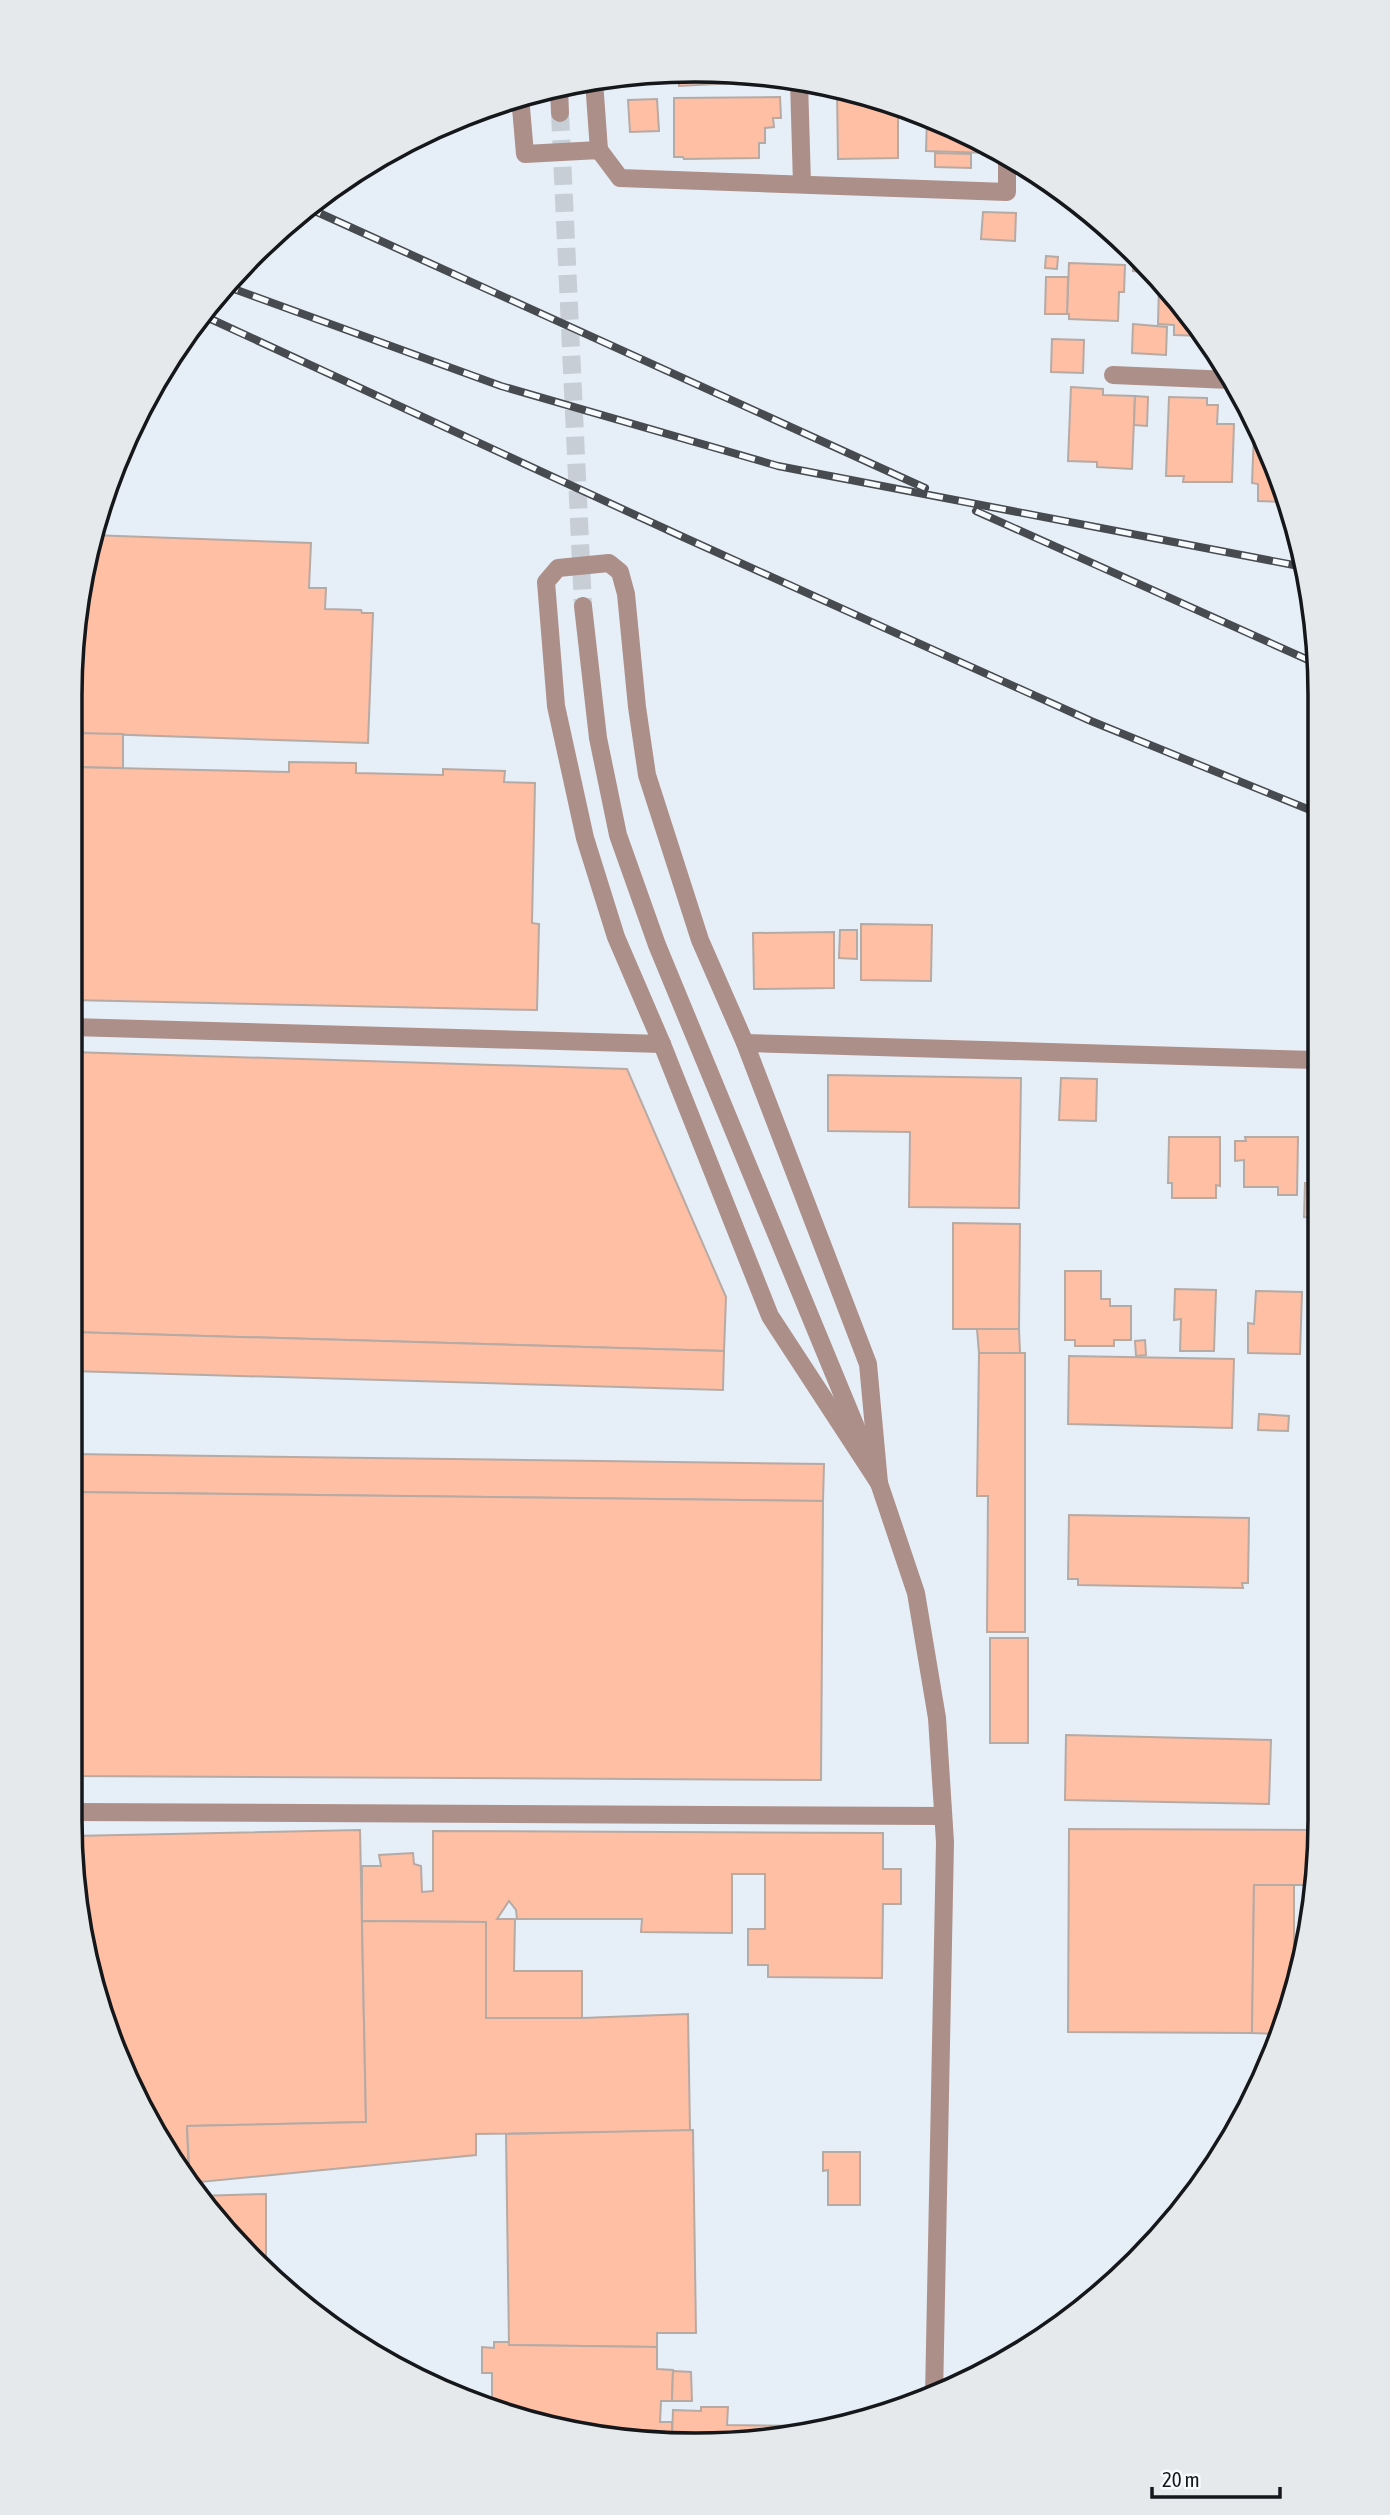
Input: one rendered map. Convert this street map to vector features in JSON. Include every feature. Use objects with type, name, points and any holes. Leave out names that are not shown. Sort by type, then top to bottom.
[{"type":"street","points":[[595,91],[599,150],[620,178],[1007,192],[1007,168]]},
{"type":"street","points":[[800,91],[802,184]]},
{"type":"street","points":[[559,98],[560,113]]},
{"type":"street","points":[[521,108],[525,155],[599,150]]},
{"type":"street","points":[[1113,375],[1220,380]]},
{"type":"street","points":[[609,563],[620,572],[626,594],[647,775],[700,940],[745,1043],[868,1364],[879,1483],[770,1317],[616,937],[585,838],[556,706],[546,582],[558,568],[609,563]]},
{"type":"street","points":[[583,606],[598,738],[618,835],[657,945],[879,1483],[916,1593],[937,1718],[946,1842],[934,2384]]},
{"type":"street","points":[[82,1027],[662,1045]]},
{"type":"street","points":[[745,1043],[1308,1060]]},
{"type":"street","points":[[82,1812],[943,1816]]},
{"type":"building","points":[[679,83],[726,84],[679,86]]},
{"type":"building","points":[[780,97],[781,118],[773,118],[774,127],[765,128],[765,143],[759,143],[759,158],[674,157],[674,98]]},
{"type":"building","points":[[657,99],[659,131],[630,132],[628,100]]},
{"type":"building","points":[[837,99],[898,117],[898,158],[838,159]]},
{"type":"building","points":[[927,128],[980,153],[926,151]]},
{"type":"building","points":[[935,153],[971,154],[971,168],[935,167]]},
{"type":"building","points":[[983,212],[1016,213],[1015,241],[981,239]]},
{"type":"building","points":[[1046,256],[1058,257],[1057,269],[1045,268]]},
{"type":"building","points":[[1069,263],[1125,265],[1124,292],[1119,292],[1118,321],[1069,319]]},
{"type":"building","points":[[1046,277],[1068,277],[1067,314],[1045,314]]},
{"type":"building","points":[[1159,294],[1190,336],[1174,335],[1174,325],[1158,324]]},
{"type":"building","points":[[1133,324],[1167,327],[1166,355],[1132,353]]},
{"type":"building","points":[[1052,339],[1084,340],[1083,373],[1051,372]]},
{"type":"building","points":[[1071,387],[1103,389],[1103,395],[1135,396],[1132,469],[1097,467],[1097,462],[1068,461]]},
{"type":"building","points":[[1135,396],[1148,397],[1147,426],[1134,425]]},
{"type":"building","points":[[1169,397],[1207,398],[1207,405],[1218,405],[1217,424],[1234,424],[1232,482],[1183,482],[1184,476],[1166,476]]},
{"type":"building","points":[[1254,444],[1276,502],[1258,501],[1258,484],[1252,483]]},
{"type":"building","points":[[103,535],[311,543],[309,588],[326,588],[325,609],[373,613],[368,743],[82,733],[87,615]]},
{"type":"building","points":[[82,733],[123,734],[123,768],[82,767]]},
{"type":"building","points":[[289,762],[356,763],[356,773],[443,775],[443,769],[505,771],[504,782],[535,783],[532,923],[539,924],[537,1010],[82,1000],[82,767],[289,772]]},
{"type":"building","points":[[861,924],[932,925],[931,981],[861,980]]},
{"type":"building","points":[[840,930],[857,930],[857,959],[839,958]]},
{"type":"building","points":[[834,932],[834,988],[754,989],[753,933]]},
{"type":"building","points":[[82,1052],[627,1069],[726,1297],[724,1351],[82,1332]]},
{"type":"building","points":[[828,1075],[1021,1078],[1019,1208],[909,1207],[910,1132],[828,1131]]},
{"type":"building","points":[[1061,1078],[1097,1079],[1096,1121],[1059,1120]]},
{"type":"building","points":[[1169,1137],[1220,1137],[1220,1186],[1216,1185],[1216,1198],[1172,1198],[1172,1183],[1168,1183]]},
{"type":"building","points":[[1245,1137],[1298,1137],[1297,1195],[1278,1195],[1278,1187],[1244,1187],[1244,1160],[1235,1161],[1235,1141],[1246,1141]]},
{"type":"building","points":[[1305,1183],[1308,1183],[1308,1217],[1304,1217]]},
{"type":"building","points":[[953,1223],[1020,1224],[1019,1329],[953,1329]]},
{"type":"building","points":[[1065,1271],[1101,1271],[1101,1299],[1110,1299],[1110,1306],[1131,1306],[1131,1340],[1114,1340],[1114,1346],[1075,1346],[1075,1340],[1065,1340]]},
{"type":"building","points":[[1175,1289],[1216,1290],[1214,1351],[1180,1351],[1181,1319],[1174,1320]]},
{"type":"building","points":[[1256,1291],[1302,1292],[1300,1354],[1248,1353],[1248,1323],[1254,1324]]},
{"type":"building","points":[[977,1329],[1019,1329],[1020,1353],[979,1353]]},
{"type":"building","points":[[82,1332],[724,1351],[723,1390],[82,1371]]},
{"type":"building","points":[[1145,1340],[1146,1355],[1136,1356],[1135,1341]]},
{"type":"building","points":[[979,1353],[1025,1353],[1025,1632],[987,1632],[988,1496],[977,1496]]},
{"type":"building","points":[[1069,1356],[1234,1359],[1232,1428],[1068,1424]]},
{"type":"building","points":[[1259,1414],[1289,1416],[1288,1431],[1258,1430]]},
{"type":"building","points":[[82,1454],[824,1464],[823,1501],[82,1492]]},
{"type":"building","points":[[82,1492],[823,1501],[821,1780],[82,1776]]},
{"type":"building","points":[[1069,1515],[1249,1518],[1248,1583],[1242,1583],[1243,1588],[1078,1585],[1078,1579],[1068,1579]]},
{"type":"building","points":[[990,1638],[1028,1638],[1028,1743],[990,1743]]},
{"type":"building","points":[[1066,1735],[1271,1740],[1269,1804],[1065,1800]]},
{"type":"building","points":[[1069,1829],[1308,1830],[1304,1885],[1254,1885],[1252,2033],[1068,2032]]},
{"type":"building","points":[[360,1830],[366,2122],[187,2126],[188,2163],[145,2091],[115,2017],[94,1940],[87,1900],[83,1836]]},
{"type":"building","points":[[433,1831],[883,1833],[883,1869],[901,1869],[901,1904],[883,1904],[882,1978],[768,1977],[768,1965],[748,1965],[748,1929],[765,1929],[765,1874],[732,1874],[732,1933],[641,1932],[642,1919],[517,1919],[516,1910],[509,1901],[497,1919],[515,1919],[514,1971],[582,1971],[582,2018],[486,2018],[486,1922],[362,1921],[362,1866],[381,1866],[379,1855],[413,1853],[414,1864],[421,1866],[422,1892],[433,1891]]},
{"type":"building","points":[[1254,1885],[1294,1885],[1294,1949],[1287,1979],[1269,2034],[1252,2033]]},
{"type":"building","points":[[362,1921],[486,1922],[486,2018],[688,2014],[690,2131],[476,2134],[476,2155],[201,2182],[189,2164],[187,2126],[366,2122]]},
{"type":"building","points":[[693,2130],[696,2333],[657,2333],[657,2347],[509,2345],[506,2134]]},
{"type":"building","points":[[823,2152],[860,2152],[860,2205],[828,2205],[828,2170],[823,2171]]},
{"type":"building","points":[[266,2194],[266,2257],[234,2224],[211,2196]]},
{"type":"building","points":[[494,2342],[509,2342],[509,2345],[657,2347],[657,2369],[673,2370],[672,2401],[661,2401],[660,2422],[672,2422],[672,2432],[615,2428],[575,2421],[492,2398],[492,2373],[482,2373],[482,2347],[494,2348]]},
{"type":"building","points":[[673,2371],[691,2372],[692,2401],[672,2401]]},
{"type":"building","points":[[701,2407],[728,2407],[727,2425],[788,2426],[735,2431],[672,2432],[673,2410],[701,2411]]},
{"type":"tunnel","points":[[560,113],[583,606]]},
{"type":"railway","points":[[318,212],[925,488]]},
{"type":"railway","points":[[235,290],[501,386],[778,466],[1294,565]]},
{"type":"railway","points":[[211,319],[683,537],[1091,721],[1308,809]]},
{"type":"railway","points":[[976,511],[1306,659]]}]
